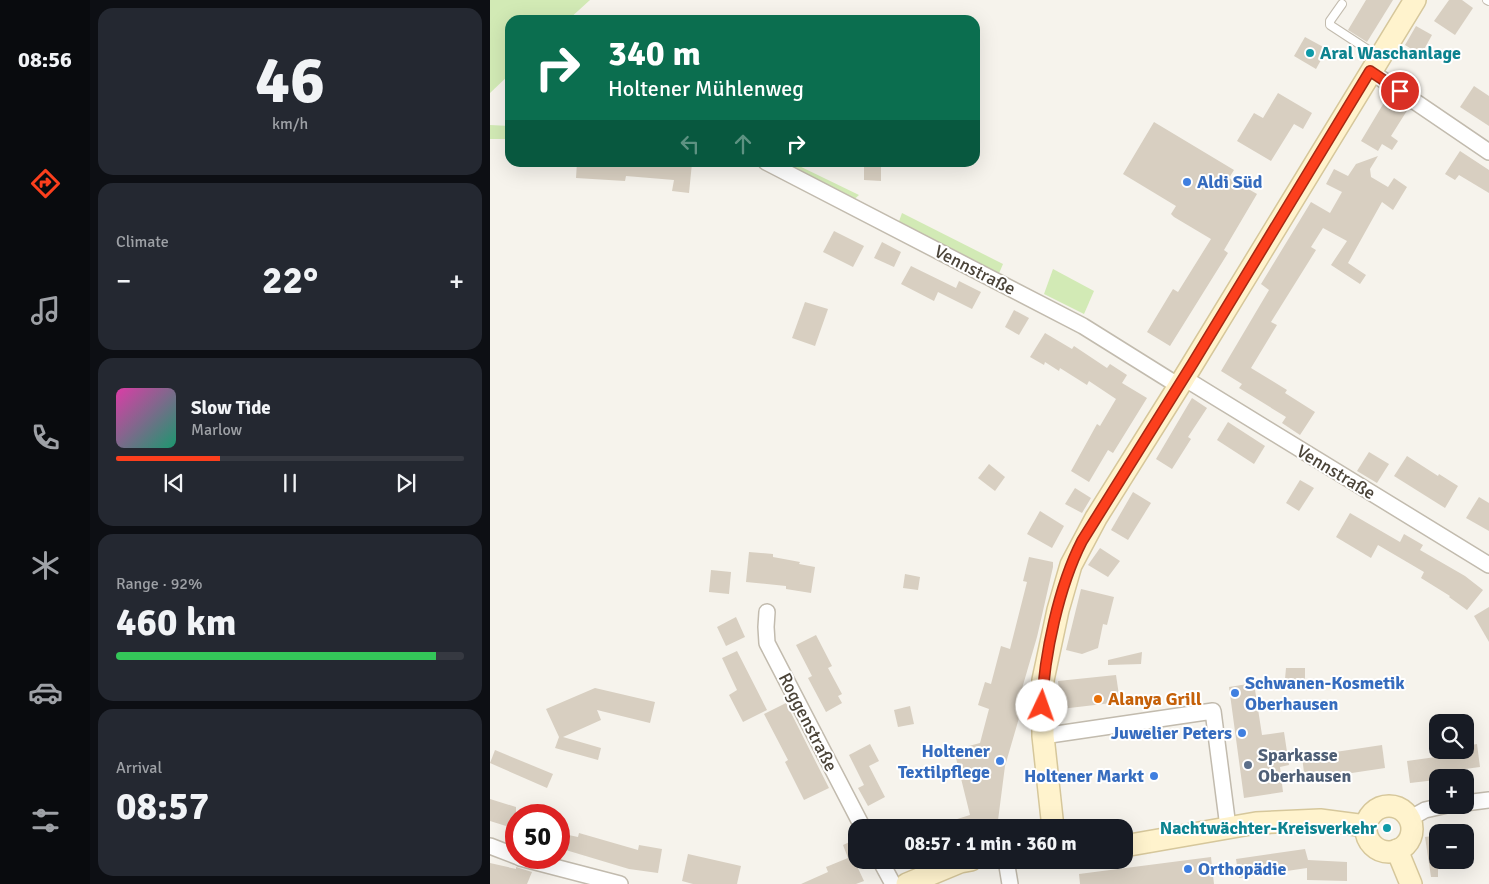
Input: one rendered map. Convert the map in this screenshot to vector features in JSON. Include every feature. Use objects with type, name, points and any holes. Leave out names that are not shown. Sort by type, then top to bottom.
[{"type":"main road","points":[[1052,819],[1043,736],[1043,680],[1058,610],[1071,565],[1096,518],[1182,382],[1415,0]]},
{"type":"main road","points":[[1388,806],[1398,808],[1409,819],[1412,830],[1409,839],[1404,846],[1397,850],[1389,852],[1381,850],[1368,840],[1366,826],[1371,814],[1379,808],[1388,806]]},
{"type":"main road","points":[[1133,844],[1256,823],[1320,820],[1366,826]]},
{"type":"main road","points":[[1397,850],[1411,884]]},
{"type":"main road","points":[[907,884],[943,869]]},
{"type":"street","points":[[1375,64],[1489,152]]},
{"type":"street","name":"Vennstraße","points":[[776,167],[1083,326],[1182,382],[1489,565]]},
{"type":"street","name":"Roggenstraße","points":[[767,612],[766,628],[768,643],[858,819]]},
{"type":"street","points":[[1043,736],[1213,711],[1228,827]]},
{"type":"street","points":[[1474,802],[1489,800]]},
{"type":"street","points":[[1409,819],[1429,809]]},
{"type":"street","points":[[490,846],[505,852]]},
{"type":"street","points":[[562,869],[620,884]]},
{"type":"street","points":[[884,869],[892,884]]},
{"type":"street","points":[[1008,869],[1010,884]]},
{"type":"lane","points":[[1342,4],[1330,21],[1330,25],[1375,64]]},
{"type":"green space","points":[[490,0],[590,0],[574,15],[505,15],[505,79],[490,93]]},
{"type":"green space","points":[[490,125],[505,126],[505,139],[490,139]]},
{"type":"green space","points":[[779,167],[801,167],[859,195],[850,203]]},
{"type":"green space","points":[[902,213],[1003,264],[997,278],[897,227]]},
{"type":"green space","points":[[1053,269],[1094,291],[1084,314],[1044,294]]},
{"type":"building","points":[[1366,0],[1393,0],[1367,42],[1348,30]]},
{"type":"building","points":[[1449,0],[1462,0],[1473,8],[1455,35],[1434,21]]},
{"type":"building","points":[[1416,26],[1432,35],[1421,55],[1405,45]]},
{"type":"building","name":"Aral Waschanlage","points":[[1305,37],[1327,49],[1316,69],[1294,56]]},
{"type":"building","points":[[1474,86],[1489,96],[1489,126],[1460,107]]},
{"type":"building","points":[[1278,93],[1312,113],[1303,129],[1294,124],[1271,161],[1237,141],[1254,113],[1263,118]]},
{"type":"building","points":[[1388,96],[1408,109],[1391,136],[1398,141],[1392,150],[1382,144],[1378,151],[1361,141]]},
{"type":"building","name":"Aldi Süd","points":[[1154,122],[1234,170],[1229,178],[1257,194],[1224,250],[1228,253],[1170,346],[1147,332],[1173,289],[1178,292],[1211,239],[1174,217],[1171,214],[1176,206],[1123,174]]},
{"type":"building","points":[[1460,151],[1489,170],[1489,193],[1459,175],[1455,180],[1445,174]]},
{"type":"building","points":[[1378,156],[1370,169],[1371,177],[1388,187],[1394,178],[1407,187],[1393,210],[1382,202],[1348,263],[1366,275],[1360,284],[1331,265],[1347,241],[1323,228],[1311,247],[1316,250],[1271,322],[1277,325],[1251,368],[1287,390],[1285,393],[1315,412],[1300,435],[1282,423],[1286,417],[1239,388],[1242,384],[1221,371],[1269,290],[1261,284],[1311,202],[1330,213],[1342,192],[1326,184],[1334,169],[1348,176],[1356,164]]},
{"type":"building","points":[[577,167],[692,167],[689,193],[672,191],[674,180],[626,176],[625,181],[576,178]]},
{"type":"building","points":[[864,167],[881,167],[881,181],[864,180]]},
{"type":"building","points":[[834,231],[864,246],[853,267],[823,252]]},
{"type":"building","points":[[882,242],[901,252],[894,267],[874,258]]},
{"type":"building","points":[[911,266],[956,288],[959,281],[981,292],[972,309],[938,292],[934,301],[901,284]]},
{"type":"building","points":[[805,302],[828,309],[815,346],[792,338]]},
{"type":"building","points":[[1014,310],[1029,318],[1019,335],[1005,327]]},
{"type":"building","points":[[1045,333],[1072,349],[1074,346],[1107,368],[1110,364],[1127,375],[1122,383],[1147,398],[1113,453],[1108,450],[1089,482],[1071,471],[1097,424],[1100,426],[1116,399],[1089,381],[1087,385],[1060,368],[1059,371],[1045,362],[1044,365],[1030,357]]},
{"type":"building","points":[[1192,398],[1207,408],[1188,437],[1191,439],[1172,469],[1156,459]]},
{"type":"building","points":[[1228,422],[1265,446],[1254,464],[1217,440]]},
{"type":"building","points":[[1369,452],[1389,464],[1377,483],[1357,471]]},
{"type":"building","points":[[1407,456],[1438,476],[1439,474],[1458,486],[1445,508],[1394,476]]},
{"type":"building","points":[[989,464],[1005,477],[995,491],[978,478]]},
{"type":"building","points":[[1300,480],[1314,488],[1299,511],[1286,503]]},
{"type":"building","points":[[1075,488],[1091,498],[1082,513],[1065,504]]},
{"type":"building","points":[[1133,492],[1151,503],[1128,540],[1111,530]]},
{"type":"building","points":[[1479,497],[1489,503],[1489,531],[1466,518]]},
{"type":"building","points":[[1040,511],[1064,526],[1052,548],[1027,534]]},
{"type":"building","points":[[1350,513],[1400,542],[1404,534],[1423,545],[1420,550],[1465,576],[1483,590],[1467,610],[1450,596],[1421,578],[1424,572],[1378,545],[1371,558],[1336,537]]},
{"type":"building","points":[[1100,548],[1120,561],[1108,577],[1088,565]]},
{"type":"building","points":[[749,552],[773,554],[773,557],[815,567],[811,593],[786,589],[786,586],[746,582]]},
{"type":"building","points":[[1029,557],[1053,562],[1037,637],[1021,692],[1026,694],[1005,766],[998,819],[957,819],[970,815],[954,750],[980,743],[989,709],[978,705],[985,682],[991,684],[1001,646],[1010,649],[1027,582],[1023,581]]},
{"type":"building","points":[[711,570],[731,572],[729,594],[709,592]]},
{"type":"building","points":[[905,574],[920,577],[918,590],[903,588]]},
{"type":"building","points":[[1081,589],[1114,597],[1107,625],[1103,624],[1098,648],[1082,654],[1066,650]]},
{"type":"building","points":[[1489,607],[1489,642],[1474,616]]},
{"type":"building","points":[[736,617],[745,637],[726,646],[717,627]]},
{"type":"building","points":[[816,635],[832,666],[828,668],[842,694],[838,696],[842,703],[826,712],[808,678],[812,676],[796,645]]},
{"type":"building","points":[[737,651],[767,710],[743,722],[729,695],[737,690],[722,658]]},
{"type":"building","points":[[1142,652],[1141,664],[1108,665],[1108,660]]},
{"type":"building","points":[[1286,668],[1305,668],[1305,687],[1273,688],[1272,681],[1285,679]]},
{"type":"building","points":[[1116,675],[1120,702],[1061,709],[1058,681]]},
{"type":"building","points":[[1254,683],[1262,735],[1284,732],[1289,765],[1280,767],[1283,792],[1244,798],[1229,687]]},
{"type":"building","points":[[595,688],[655,702],[650,723],[597,710],[601,720],[563,737],[601,748],[598,760],[555,748],[559,737],[546,709]]},
{"type":"building","points":[[786,703],[829,788],[804,800],[785,762],[788,760],[764,714]]},
{"type":"building","points":[[910,706],[914,724],[898,727],[894,710]]},
{"type":"building","points":[[870,744],[879,761],[869,766],[885,797],[868,806],[858,788],[864,785],[849,755]]},
{"type":"building","points":[[1474,744],[1477,744],[1480,767],[1429,769],[1429,781],[1410,783],[1407,761],[1429,758],[1474,759]]},
{"type":"building","points":[[1382,745],[1385,768],[1305,780],[1302,757]]},
{"type":"building","points":[[495,750],[553,774],[547,788],[490,763]]},
{"type":"building","points":[[490,799],[506,804],[505,826],[490,821]]},
{"type":"building","points":[[579,833],[638,850],[639,845],[662,849],[658,873],[629,869],[570,851],[570,835],[578,837]]},
{"type":"building","points":[[1429,836],[1429,864],[1425,837]]},
{"type":"building","points":[[848,843],[848,858],[843,845]]},
{"type":"building","points":[[1305,849],[1308,860],[1347,862],[1347,881],[1307,880],[1307,868],[1239,878],[1236,859]]},
{"type":"building","points":[[688,854],[741,866],[737,884],[693,884],[682,881]]},
{"type":"building","points":[[1211,857],[1214,884],[1080,884],[1079,874],[1133,869],[1133,867]]},
{"type":"building","points":[[848,858],[848,869],[858,869],[864,881],[856,884],[801,884],[828,872],[826,867]]},
{"type":"building","points":[[490,863],[505,866],[505,869],[522,869],[532,872],[527,884],[490,884]]},
{"type":"building","points":[[1430,869],[1438,869],[1438,877],[1431,877]]},
{"type":"place","name":"Aral Waschanlage","points":[[1310,53]]},
{"type":"place","name":"Aldi Süd","points":[[1187,182]]},
{"type":"place","name":"Schwanen-Kosmetik Oberhausen","points":[[1235,693]]},
{"type":"place","name":"Alanya Grill","points":[[1098,699]]},
{"type":"place","name":"Juwelier Peters","points":[[1242,733]]},
{"type":"place","name":"Holtener Textilpflege","points":[[1000,761]]},
{"type":"place","name":"Sparkasse Oberhausen","points":[[1248,765]]},
{"type":"place","name":"Holtener Markt","points":[[1154,776]]},
{"type":"place","name":"Nachtwächter-Kreisverkehr","points":[[1387,828]]},
{"type":"place","name":"Orthopädie","points":[[1188,869]]},
{"type":"route","points":[[1042,706],[1043,680],[1058,610],[1071,565],[1082,541],[1239,288],[1370,71],[1400,91]]}]
